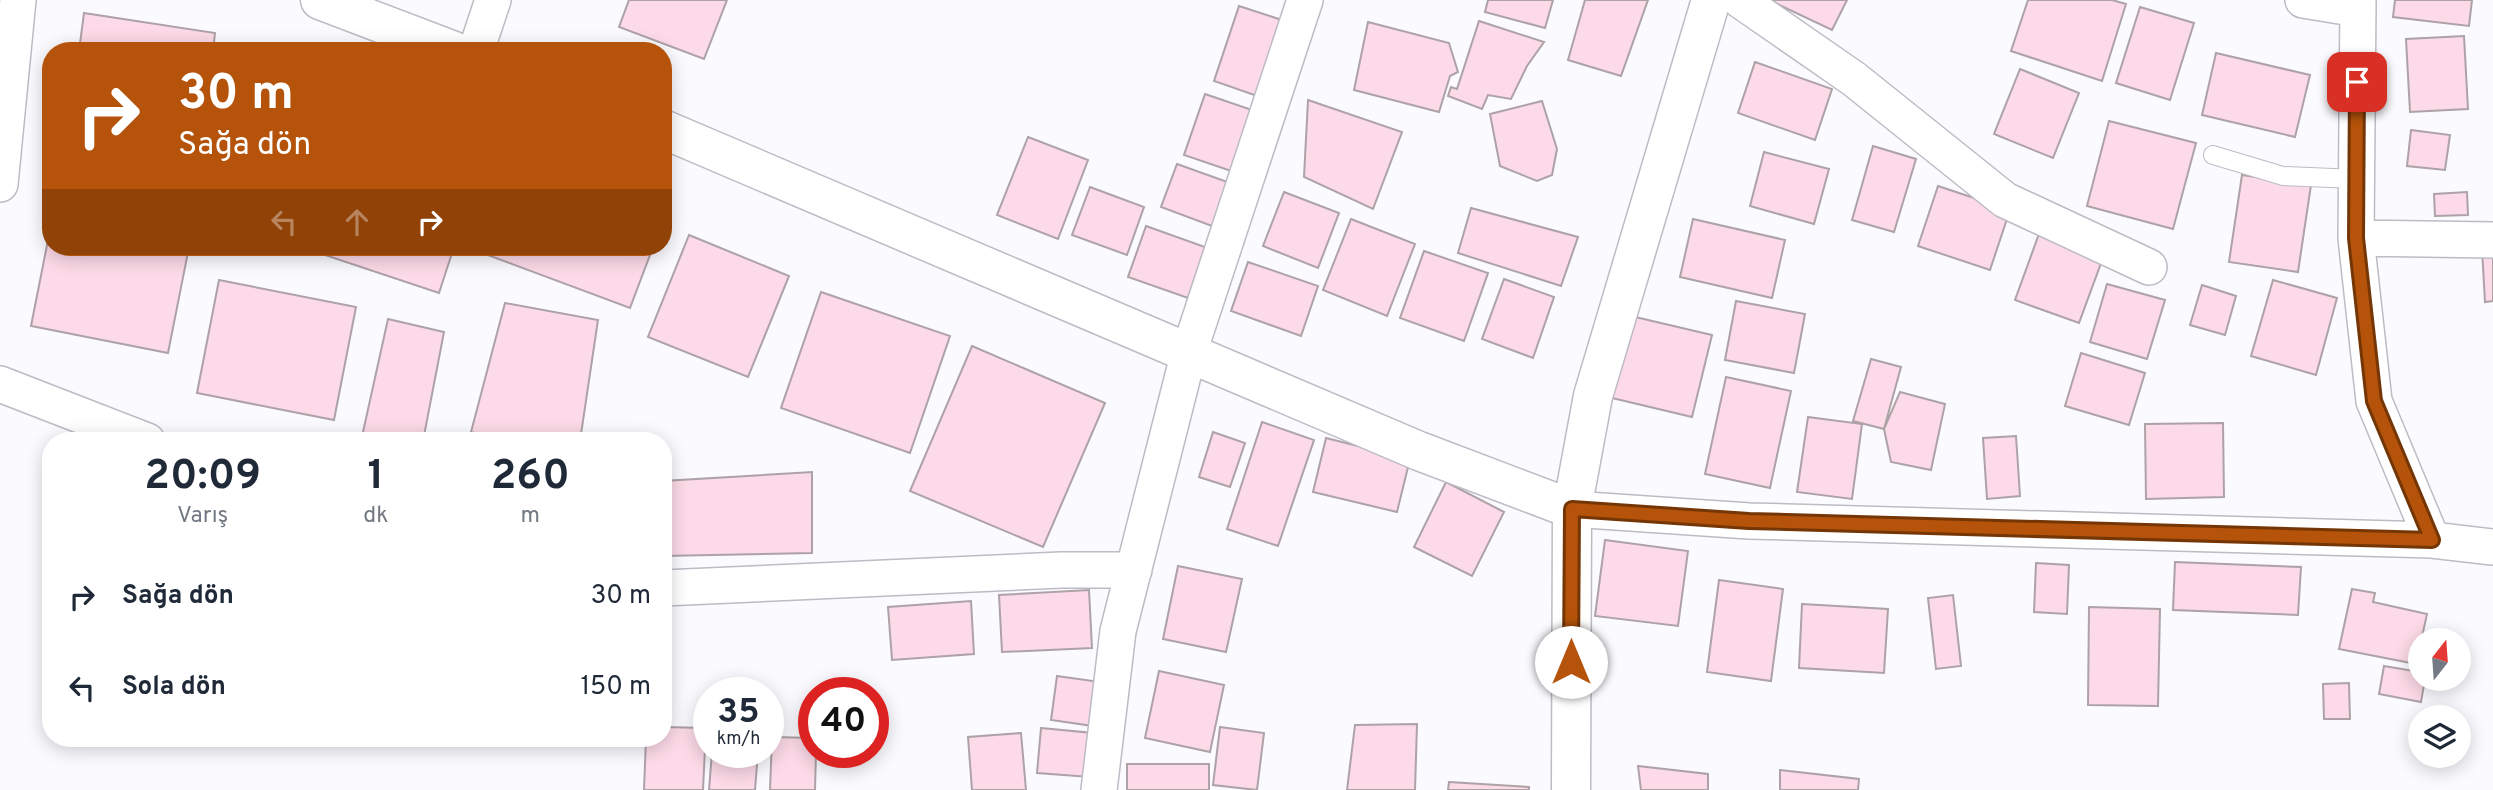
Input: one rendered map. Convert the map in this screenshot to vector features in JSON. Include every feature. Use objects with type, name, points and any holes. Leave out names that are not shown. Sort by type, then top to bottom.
[{"type":"street","points":[[0,184],[18,0]]},
{"type":"street","points":[[320,0],[430,42]]},
{"type":"street","points":[[479,42],[493,0]]},
{"type":"street","points":[[1099,790],[1118,631],[1189,352],[1305,0]]},
{"type":"street","points":[[1571,790],[1572,509],[1593,396],[1711,0]]},
{"type":"street","points":[[1740,0],[1854,79],[2006,200],[2149,267]]},
{"type":"street","points":[[2303,0],[2358,4],[2356,238],[2374,401],[2432,540]]},
{"type":"street","points":[[672,133],[1419,451],[1572,509],[1776,522],[2432,540],[2493,547]]},
{"type":"street","points":[[2356,238],[2493,240]]},
{"type":"street","points":[[0,384],[124,432]]},
{"type":"street","points":[[672,588],[1061,570],[1134,570]]},
{"type":"lane","points":[[2213,155],[2283,176],[2357,179]]},
{"type":"building","points":[[629,0],[727,0],[704,59],[672,47],[672,42],[659,42],[619,27]]},
{"type":"building","points":[[1488,0],[1553,0],[1545,28],[1485,12]]},
{"type":"building","points":[[1585,0],[1648,0],[1621,76],[1568,60]]},
{"type":"building","points":[[1769,0],[1847,0],[1832,30]]},
{"type":"building","points":[[2028,0],[2112,0],[2126,4],[2102,81],[2011,51]]},
{"type":"building","points":[[2395,0],[2472,0],[2469,26],[2393,17]]},
{"type":"building","points":[[1239,6],[1285,21],[1260,97],[1214,81]]},
{"type":"building","points":[[2140,7],[2194,23],[2170,100],[2116,83]]},
{"type":"building","points":[[84,13],[215,33],[214,42],[80,42]]},
{"type":"building","points":[[1479,21],[1544,42],[1527,66],[1511,99],[1488,95],[1482,109],[1448,96],[1451,87],[1457,89]]},
{"type":"building","points":[[1368,22],[1449,43],[1458,72],[1450,76],[1439,112],[1354,90]]},
{"type":"building","points":[[2464,36],[2468,109],[2410,112],[2406,39]]},
{"type":"building","points":[[2216,53],[2310,75],[2295,137],[2202,115]]},
{"type":"building","points":[[1755,62],[1832,89],[1815,140],[1738,113]]},
{"type":"building","points":[[2020,69],[2079,93],[2053,158],[1994,134]]},
{"type":"building","points":[[1205,94],[1258,112],[1237,173],[1184,155]]},
{"type":"building","points":[[1308,100],[1402,132],[1373,209],[1304,177]]},
{"type":"building","points":[[1542,101],[1557,149],[1552,175],[1537,181],[1500,166],[1490,114]]},
{"type":"building","points":[[2109,121],[2196,143],[2173,229],[2087,206]]},
{"type":"building","points":[[2411,130],[2450,135],[2445,170],[2407,166]]},
{"type":"building","points":[[1028,137],[1088,160],[1058,239],[997,215]]},
{"type":"building","points":[[1873,146],[1916,159],[1894,232],[1852,220]]},
{"type":"building","points":[[1764,152],[1829,169],[1814,224],[1750,206]]},
{"type":"building","points":[[1177,164],[1236,185],[1220,229],[1161,207]]},
{"type":"building","points":[[2242,175],[2311,185],[2298,272],[2229,262]]},
{"type":"building","points":[[1938,186],[2010,210],[1990,270],[1918,246]]},
{"type":"building","points":[[1090,187],[1144,207],[1127,255],[1072,235]]},
{"type":"building","points":[[1284,192],[1339,213],[1318,268],[1263,246]]},
{"type":"building","points":[[2467,192],[2468,215],[2435,216],[2434,194]]},
{"type":"building","points":[[1471,208],[1578,237],[1561,286],[1458,253]]},
{"type":"building","points":[[1351,219],[1415,244],[1387,316],[1323,290]]},
{"type":"building","points":[[1693,219],[1785,240],[1772,298],[1680,277]]},
{"type":"building","points":[[1146,226],[1205,247],[1188,298],[1128,277]]},
{"type":"building","points":[[2040,231],[2104,255],[2079,323],[2015,300]]},
{"type":"building","points":[[689,235],[789,276],[748,377],[648,337]]},
{"type":"building","points":[[2482,249],[2493,249],[2493,301],[2485,302]]},
{"type":"building","points":[[1424,251],[1488,273],[1464,341],[1400,318]]},
{"type":"building","points":[[45,256],[187,256],[168,353],[31,326]]},
{"type":"building","points":[[328,256],[451,256],[439,293]]},
{"type":"building","points":[[490,256],[650,256],[630,308]]},
{"type":"building","points":[[1248,262],[1318,286],[1301,336],[1231,311]]},
{"type":"building","points":[[1504,279],[1554,297],[1533,358],[1482,339]]},
{"type":"building","points":[[219,280],[356,307],[334,420],[197,393]]},
{"type":"building","points":[[2273,280],[2337,298],[2316,375],[2251,356]]},
{"type":"building","points":[[2107,284],[2165,300],[2147,359],[2090,342]]},
{"type":"building","points":[[2202,285],[2236,296],[2225,335],[2190,325]]},
{"type":"building","points":[[821,292],[950,336],[910,453],[781,408]]},
{"type":"building","points":[[1736,301],[1805,314],[1794,373],[1725,360]]},
{"type":"building","points":[[505,303],[598,320],[581,432],[471,432]]},
{"type":"building","points":[[1631,316],[1712,335],[1692,417],[1612,398]]},
{"type":"building","points":[[388,319],[444,332],[425,432],[363,432]]},
{"type":"building","points":[[972,346],[1105,403],[1043,547],[910,491]]},
{"type":"building","points":[[2081,353],[2145,373],[2129,425],[2065,406]]},
{"type":"building","points":[[1871,359],[1901,367],[1884,429],[1853,421]]},
{"type":"building","points":[[1726,377],[1791,391],[1770,488],[1705,474]]},
{"type":"building","points":[[1900,392],[1945,404],[1931,470],[1891,462],[1884,429]]},
{"type":"building","points":[[1808,417],[1862,424],[1852,499],[1797,492]]},
{"type":"building","points":[[1262,422],[1314,440],[1278,546],[1227,529]]},
{"type":"building","points":[[2223,423],[2224,497],[2146,499],[2145,424]]},
{"type":"building","points":[[1213,432],[1245,443],[1230,487],[1199,477]]},
{"type":"building","points":[[2016,436],[2020,496],[1987,499],[1983,438]]},
{"type":"building","points":[[1326,438],[1410,459],[1397,512],[1313,492]]},
{"type":"building","points":[[812,472],[812,553],[672,556],[672,480]]},
{"type":"building","points":[[1446,482],[1504,512],[1472,576],[1414,547]]},
{"type":"building","points":[[1605,540],[1688,551],[1678,626],[1595,616]]},
{"type":"building","points":[[2175,562],[2301,567],[2298,615],[2173,610]]},
{"type":"building","points":[[2036,563],[2069,565],[2067,614],[2034,612]]},
{"type":"building","points":[[1178,566],[1242,579],[1226,652],[1163,639]]},
{"type":"building","points":[[1719,580],[1783,589],[1771,681],[1707,672]]},
{"type":"building","points":[[2352,589],[2375,593],[2373,602],[2427,614],[2424,628],[2408,628],[2408,662],[2339,649]]},
{"type":"building","points":[[1089,590],[1092,648],[1002,652],[999,595]]},
{"type":"building","points":[[1953,595],[1961,666],[1936,669],[1928,598]]},
{"type":"building","points":[[971,601],[974,654],[892,660],[888,607]]},
{"type":"building","points":[[1802,604],[1888,609],[1884,673],[1799,668]]},
{"type":"building","points":[[2089,607],[2160,609],[2158,706],[2088,705]]},
{"type":"building","points":[[2384,666],[2408,670],[2408,691],[2423,691],[2421,702],[2379,694]]},
{"type":"building","points":[[1159,671],[1224,685],[1210,752],[1145,738]]},
{"type":"building","points":[[1057,676],[1100,682],[1093,726],[1051,720]]},
{"type":"building","points":[[2349,683],[2350,719],[2324,719],[2323,684]]},
{"type":"building","points":[[1417,724],[1415,790],[1347,790],[1355,725]]},
{"type":"building","points":[[672,727],[693,728],[693,768],[704,768],[703,790],[644,790],[646,747],[672,747]]},
{"type":"building","points":[[1220,727],[1264,733],[1257,790],[1213,785]]},
{"type":"building","points":[[1041,728],[1093,733],[1090,777],[1037,773]]},
{"type":"building","points":[[1021,733],[1026,790],[972,790],[968,737]]},
{"type":"building","points":[[784,737],[798,738],[798,768],[816,768],[815,790],[770,790],[771,768],[784,768]]},
{"type":"building","points":[[1127,764],[1209,764],[1209,790],[1127,790]]},
{"type":"building","points":[[1638,766],[1708,774],[1708,790],[1641,790]]},
{"type":"building","points":[[711,768],[757,768],[755,790],[709,790]]},
{"type":"building","points":[[1780,770],[1859,779],[1858,790],[1780,790]]},
{"type":"building","points":[[1449,782],[1529,787],[1529,790],[1448,790]]},
{"type":"route","points":[[1571,662],[1572,509],[1749,521],[1902,527],[2432,540],[2374,401],[2356,238],[2357,82]]}]
